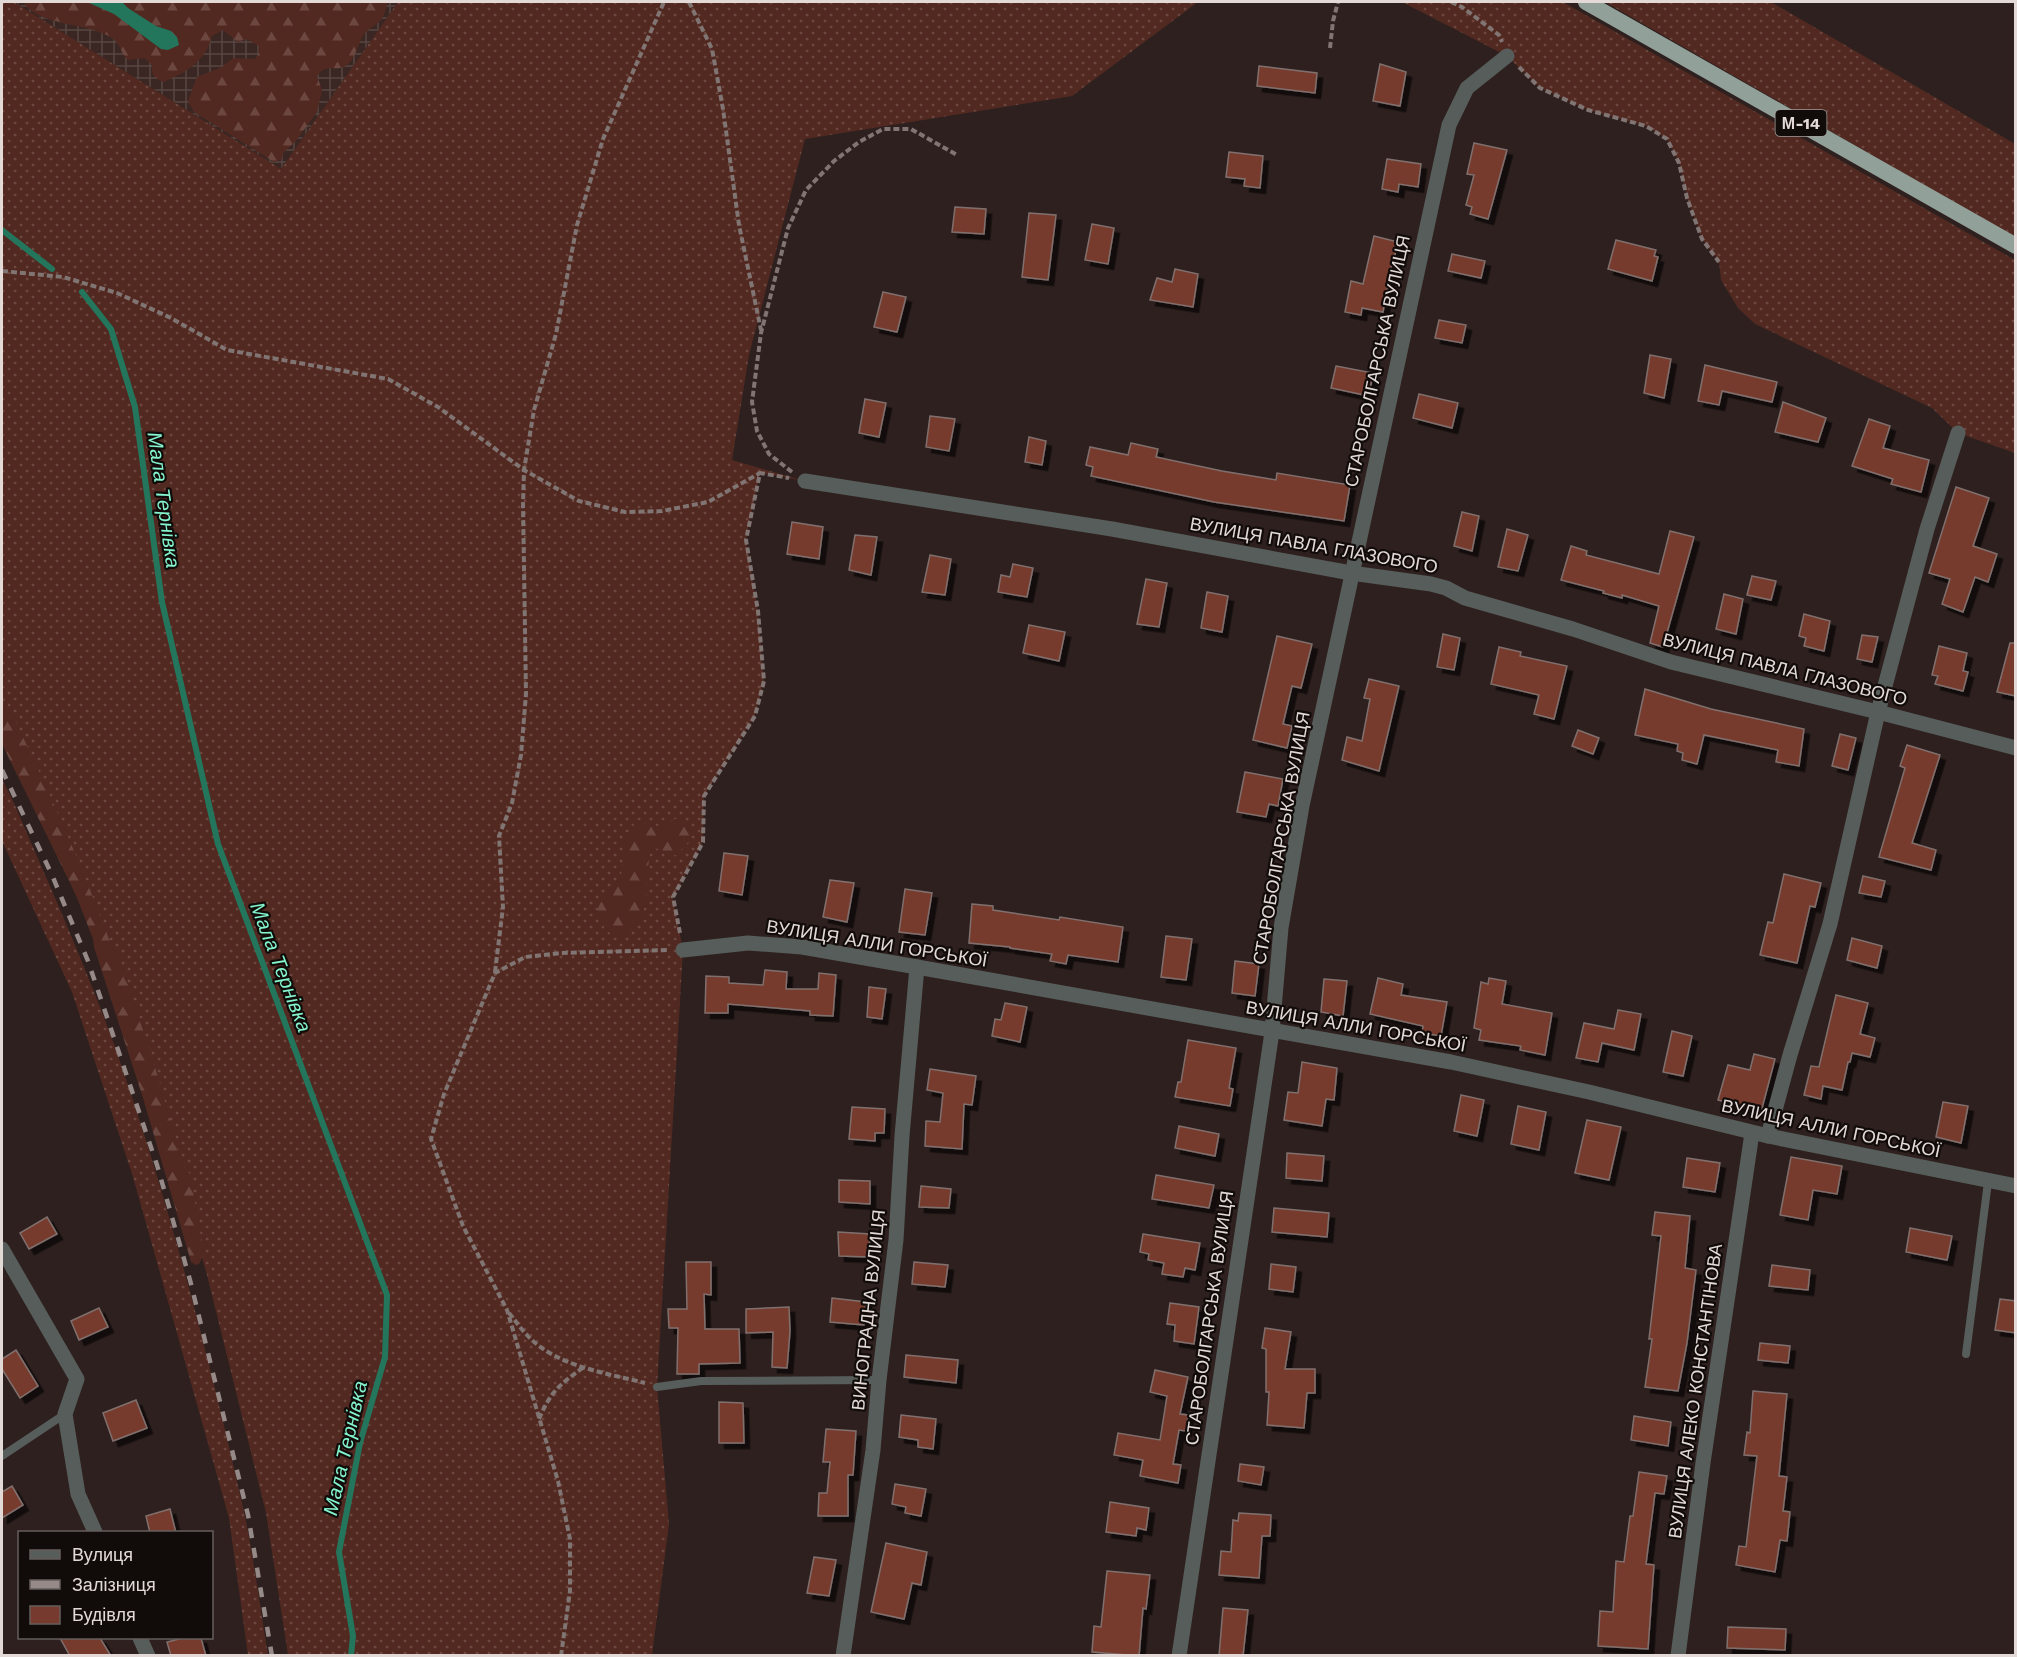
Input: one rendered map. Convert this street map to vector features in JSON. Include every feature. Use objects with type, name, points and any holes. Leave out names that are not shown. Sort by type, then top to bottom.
[{"type":"highway","name":"М-14","points":[[1586,2],[2016,246]]},
{"type":"street","name":"СТАРОБОЛГАРСЬКА ВУЛИЦЯ","points":[[1179,1656],[1272,1032],[1281,928],[1302,806],[1449,125],[1467,88],[1507,56]]},
{"type":"street","points":[[1768,1136],[1830,924],[1878,712],[1929,520],[1958,433]]},
{"type":"street","name":"ВУЛИЦЯ ПАВЛА ГЛАЗОВОГО","points":[[805,481],[1113,529],[1351,573],[1431,584],[1446,588],[1465,598],[1573,629],[1671,662],[2016,748]]},
{"type":"street","name":"ВУЛИЦЯ АЛЛИ ГОРСЬКОЇ","points":[[683,950],[748,943],[802,947],[1272,1032],[1336,1041],[1451,1062],[1589,1092],[1768,1136],[2016,1186]]},
{"type":"street","name":"ВИНОГРАДНА ВУЛИЦЯ","points":[[843,1656],[873,1450],[896,1240],[902,1136],[917,967]]},
{"type":"street","name":"ВУЛИЦЯ АЛЕКО КОНСТАНТІНОВА","points":[[1678,1656],[1708,1428],[1752,1132]]},
{"type":"street","points":[[2,1249],[77,1379],[65,1414],[78,1494],[94,1531]]},
{"type":"street","points":[[140,1639],[148,1656]]},
{"type":"lane","points":[[1966,1354],[1988,1182]]},
{"type":"lane","points":[[657,1387],[701,1381],[879,1380]]},
{"type":"lane","points":[[2,1456],[65,1414]]},
{"type":"path","points":[[657,1387],[554,1355],[528,1336],[507,1310],[463,1226],[431,1139],[444,1094],[495,973],[503,907],[499,836],[512,803],[521,755],[526,694],[523,505],[524,470],[534,410],[556,334],[577,225],[599,150],[664,2]]},
{"type":"path","points":[[688,2],[712,49],[739,225],[762,333]]},
{"type":"path","points":[[1330,48],[1338,2]]},
{"type":"path","points":[[1451,2],[1462,7],[1499,35],[1507,56],[1540,88],[1588,110],[1646,126],[1667,139],[1679,163],[1687,198],[1702,239],[1719,262]]},
{"type":"path","points":[[805,481],[769,454],[757,431],[752,402],[762,333],[788,228],[807,190],[834,161],[859,142],[883,129],[911,129],[957,155]]},
{"type":"path","points":[[2,271],[63,277],[117,293],[171,318],[227,350],[388,380],[438,407],[524,470],[579,501],[625,512],[662,511],[708,502],[760,473],[805,481]]},
{"type":"path","points":[[495,973],[525,957],[561,953],[683,950],[673,897],[703,842],[704,796],[755,716],[765,681],[758,611],[746,540],[760,473]]},
{"type":"path","points":[[507,1310],[558,1481],[570,1539],[570,1591],[561,1656]]},
{"type":"path","points":[[539,1420],[547,1401],[560,1384],[584,1366]]},
{"type":"shaded area","points":[[14,2],[398,2],[281,169]]},
{"type":"shaded area","points":[[87,2],[122,2],[156,26],[171,31],[177,37],[179,45],[168,50],[161,49],[114,14]]},
{"type":"green space","points":[[2,2],[14,2],[281,169],[398,2],[1198,2],[1072,96],[805,139],[749,355],[732,460],[805,481],[760,473],[746,540],[758,611],[764,681],[755,716],[704,796],[703,842],[673,898],[683,950],[657,1387],[669,1524],[652,1655],[288,1655],[266,1513],[207,1275],[139,1038],[2,728]]},
{"type":"green space","points":[[23,2],[388,2],[382,18],[365,33],[350,62],[343,67],[328,68],[317,76],[322,90],[317,112],[295,142],[283,153],[282,159],[274,162],[194,112],[188,101],[197,77],[222,67],[233,58],[255,59],[259,46],[247,39],[238,42],[223,30],[212,36],[205,52],[194,65],[180,75],[163,82],[154,76],[152,65],[145,58],[128,60],[112,38],[91,29],[40,16]]},
{"type":"green space","points":[[1402,2],[1563,2],[2015,260],[2015,453],[1958,433],[1932,408],[1755,324],[1738,308],[1721,280],[1719,262],[1702,239],[1687,198],[1679,163],[1667,139],[1646,126],[1588,110],[1540,88],[1507,56]]},
{"type":"green space","points":[[1605,2],[1771,2],[2015,144],[2015,237]]},
{"type":"green space","points":[[2,694],[61,820],[113,950],[119,956],[159,1080],[182,1164],[190,1174],[204,1254],[199,1264],[191,1262],[93,939],[76,895],[2,744]]},
{"type":"green space","points":[[2,779],[90,983],[114,1044],[152,1159],[186,1276],[231,1453],[248,1530],[268,1655],[248,1655],[229,1518],[133,1177],[72,992],[2,841]]},
{"type":"green space","points":[[681,819],[689,830],[690,840],[677,855],[668,856],[662,850],[654,848],[650,850],[646,887],[647,902],[639,920],[622,934],[612,935],[599,919],[598,912],[601,902],[620,878],[627,835],[637,822],[658,826]]},
{"type":"building","points":[[1380,64],[1406,72],[1400,106],[1373,101]]},
{"type":"building","points":[[1259,66],[1317,73],[1315,93],[1257,86]]},
{"type":"building","points":[[1474,143],[1507,150],[1488,219],[1470,214],[1472,207],[1466,205],[1474,175],[1467,174]]},
{"type":"building","points":[[1229,152],[1263,156],[1260,188],[1244,186],[1245,179],[1226,177]]},
{"type":"building","points":[[1387,159],[1421,164],[1418,187],[1399,184],[1398,192],[1382,189]]},
{"type":"building","points":[[955,207],[986,209],[984,234],[952,232]]},
{"type":"building","points":[[1029,213],[1056,215],[1048,280],[1022,277]]},
{"type":"building","points":[[1092,224],[1114,228],[1108,264],[1085,260]]},
{"type":"building","points":[[1374,236],[1398,242],[1383,312],[1362,308],[1361,315],[1345,312],[1351,281],[1363,284]]},
{"type":"building","points":[[1616,240],[1656,250],[1654,256],[1658,257],[1652,281],[1608,269]]},
{"type":"building","points":[[1452,254],[1485,261],[1481,278],[1448,271]]},
{"type":"building","points":[[1175,269],[1198,274],[1193,307],[1150,300],[1157,278],[1172,282]]},
{"type":"building","points":[[883,292],[906,297],[897,332],[874,327]]},
{"type":"building","points":[[1439,320],[1466,325],[1462,343],[1435,338]]},
{"type":"building","points":[[1650,355],[1671,359],[1664,398],[1644,393]]},
{"type":"building","points":[[1705,365],[1777,382],[1772,402],[1722,391],[1719,405],[1698,401]]},
{"type":"building","points":[[1336,366],[1373,373],[1369,396],[1331,388]]},
{"type":"building","points":[[1419,394],[1458,403],[1452,428],[1413,418]]},
{"type":"building","points":[[865,399],[886,403],[879,437],[859,433]]},
{"type":"building","points":[[1783,402],[1826,418],[1818,442],[1775,432]]},
{"type":"building","points":[[930,416],[955,419],[949,451],[926,447]]},
{"type":"building","points":[[1869,419],[1890,426],[1883,448],[1929,460],[1921,492],[1891,484],[1893,479],[1852,466]]},
{"type":"building","points":[[1029,437],[1046,441],[1042,465],[1025,462]]},
{"type":"building","points":[[1131,443],[1158,449],[1156,457],[1222,471],[1276,480],[1277,473],[1350,485],[1344,521],[1214,502],[1091,476],[1093,467],[1086,465],[1090,447],[1128,455]]},
{"type":"building","points":[[1956,487],[1989,498],[1973,546],[1997,554],[1988,582],[1975,577],[1963,612],[1942,604],[1950,579],[1929,573]]},
{"type":"building","points":[[1462,512],[1479,516],[1472,551],[1454,546]]},
{"type":"building","points":[[792,522],[823,527],[819,559],[787,554]]},
{"type":"building","points":[[1507,529],[1528,535],[1518,571],[1498,567]]},
{"type":"building","points":[[1670,531],[1694,537],[1663,647],[1650,643],[1659,606],[1561,580],[1571,546],[1587,551],[1586,555],[1659,574]]},
{"type":"building","points":[[855,535],[877,537],[871,575],[849,570]]},
{"type":"building","points":[[930,555],[951,559],[945,595],[922,592]]},
{"type":"building","points":[[1013,564],[1033,568],[1027,597],[998,592],[1001,575],[1010,577]]},
{"type":"building","points":[[1752,576],[1776,581],[1771,600],[1747,595]]},
{"type":"building","points":[[1146,579],[1167,583],[1159,627],[1137,624]]},
{"type":"building","points":[[1207,592],[1228,596],[1222,632],[1201,628]]},
{"type":"building","points":[[1724,594],[1743,599],[1736,634],[1716,629]]},
{"type":"building","points":[[1804,614],[1830,621],[1824,651],[1804,646],[1806,638],[1799,636]]},
{"type":"building","points":[[1029,625],[1065,632],[1059,661],[1023,653]]},
{"type":"building","points":[[1443,634],[1460,638],[1454,670],[1437,667]]},
{"type":"building","points":[[1862,635],[1878,637],[1872,662],[1857,659]]},
{"type":"building","points":[[1277,636],[1312,644],[1301,688],[1292,686],[1283,724],[1292,726],[1287,748],[1253,740]]},
{"type":"building","points":[[2010,643],[2016,643],[2016,696],[1997,692]]},
{"type":"building","points":[[1939,646],[1967,653],[1963,671],[1968,672],[1963,691],[1935,684],[1938,676],[1932,675]]},
{"type":"building","points":[[1499,647],[1521,652],[1520,656],[1567,666],[1554,719],[1534,714],[1539,695],[1491,684]]},
{"type":"building","points":[[1369,679],[1399,686],[1379,771],[1342,760],[1347,737],[1362,741],[1370,699],[1364,698]]},
{"type":"building","points":[[1645,689],[1711,709],[1804,729],[1799,766],[1776,762],[1778,750],[1704,735],[1697,764],[1682,760],[1683,753],[1677,751],[1678,744],[1635,735]]},
{"type":"building","points":[[1578,730],[1599,738],[1593,754],[1572,746]]},
{"type":"building","points":[[1840,734],[1856,738],[1848,770],[1832,766]]},
{"type":"building","points":[[1907,745],[1940,755],[1912,843],[1936,850],[1931,870],[1879,857],[1905,768],[1900,766]]},
{"type":"building","points":[[1245,772],[1283,779],[1278,806],[1269,804],[1266,817],[1237,812]]},
{"type":"building","points":[[724,853],[748,856],[742,895],[719,891]]},
{"type":"building","points":[[1784,874],[1821,883],[1815,907],[1810,906],[1797,963],[1760,955],[1768,922],[1773,923]]},
{"type":"building","points":[[1863,876],[1885,881],[1881,897],[1859,893]]},
{"type":"building","points":[[830,880],[854,883],[847,922],[823,917]]},
{"type":"building","points":[[905,889],[932,893],[925,935],[899,932]]},
{"type":"building","points":[[972,904],[993,906],[993,910],[1123,927],[1118,962],[1068,955],[1066,964],[1050,961],[1052,954],[969,943]]},
{"type":"building","points":[[1166,936],[1192,939],[1186,980],[1161,977]]},
{"type":"building","points":[[1852,938],[1882,946],[1877,968],[1847,960]]},
{"type":"building","points":[[1235,961],[1259,964],[1255,996],[1232,993]]},
{"type":"building","points":[[765,970],[787,972],[786,989],[818,989],[819,973],[836,975],[833,1016],[810,1015],[810,1011],[728,1004],[728,1013],[705,1013],[706,976],[729,977],[729,983],[763,985]]},
{"type":"building","points":[[1378,978],[1403,984],[1401,995],[1447,1002],[1441,1036],[1422,1033],[1423,1026],[1370,1014]]},
{"type":"building","points":[[1489,978],[1506,981],[1502,1004],[1552,1013],[1545,1055],[1520,1050],[1521,1046],[1479,1040],[1481,1030],[1474,1028],[1481,982],[1488,984]]},
{"type":"building","points":[[1324,979],[1347,981],[1343,1016],[1321,1012]]},
{"type":"building","points":[[869,987],[886,989],[882,1019],[867,1017]]},
{"type":"building","points":[[1836,995],[1868,1003],[1860,1034],[1875,1038],[1870,1057],[1852,1053],[1842,1090],[1823,1086],[1821,1099],[1804,1095],[1811,1066],[1819,1067]]},
{"type":"building","points":[[1005,1003],[1027,1007],[1020,1042],[992,1036],[995,1019],[1001,1020]]},
{"type":"building","points":[[1618,1010],[1641,1014],[1634,1050],[1602,1043],[1598,1062],[1576,1058],[1584,1023],[1614,1029]]},
{"type":"building","points":[[1672,1031],[1692,1036],[1683,1076],[1663,1072]]},
{"type":"building","points":[[1188,1040],[1236,1048],[1229,1088],[1233,1089],[1230,1106],[1175,1097],[1178,1082],[1181,1082]]},
{"type":"building","points":[[1754,1054],[1775,1059],[1761,1112],[1718,1100],[1728,1065],[1750,1070]]},
{"type":"building","points":[[1302,1062],[1337,1068],[1334,1100],[1326,1099],[1322,1126],[1284,1120],[1288,1092],[1298,1093]]},
{"type":"building","points":[[930,1069],[976,1076],[972,1105],[964,1104],[962,1149],[925,1146],[926,1121],[940,1122],[943,1093],[927,1090]]},
{"type":"building","points":[[1461,1095],[1484,1100],[1477,1136],[1454,1131]]},
{"type":"building","points":[[1943,1102],[1968,1106],[1961,1143],[1936,1137]]},
{"type":"building","points":[[1518,1106],[1546,1112],[1539,1150],[1511,1144]]},
{"type":"building","points":[[852,1107],[885,1109],[884,1133],[875,1133],[875,1141],[849,1139]]},
{"type":"building","points":[[1587,1120],[1621,1127],[1609,1180],[1575,1173]]},
{"type":"building","points":[[1179,1126],[1219,1134],[1215,1156],[1175,1148]]},
{"type":"building","points":[[1287,1153],[1324,1156],[1322,1181],[1286,1178]]},
{"type":"building","points":[[1791,1157],[1842,1166],[1837,1194],[1813,1190],[1808,1220],[1780,1215]]},
{"type":"building","points":[[1687,1158],[1720,1163],[1715,1192],[1683,1187]]},
{"type":"building","points":[[1156,1175],[1214,1185],[1209,1208],[1152,1199]]},
{"type":"building","points":[[839,1180],[870,1181],[870,1204],[839,1202]]},
{"type":"building","points":[[921,1186],[951,1189],[949,1208],[919,1207]]},
{"type":"building","points":[[1274,1208],[1329,1213],[1327,1237],[1272,1232]]},
{"type":"building","points":[[1655,1212],[1690,1216],[1685,1268],[1696,1270],[1687,1343],[1678,1391],[1645,1387],[1652,1339],[1649,1339],[1661,1236],[1652,1235]]},
{"type":"building","points":[[47,1217],[57,1234],[29,1249],[20,1233]]},
{"type":"building","points":[[1910,1228],[1952,1236],[1947,1260],[1906,1252]]},
{"type":"building","points":[[838,1232],[870,1234],[869,1257],[839,1256]]},
{"type":"building","points":[[1143,1234],[1200,1243],[1195,1270],[1185,1268],[1183,1277],[1162,1274],[1164,1263],[1148,1260],[1149,1254],[1140,1252]]},
{"type":"building","points":[[686,1262],[711,1262],[711,1295],[704,1294],[705,1329],[739,1329],[740,1363],[699,1364],[699,1374],[677,1374],[678,1328],[669,1328],[668,1309],[687,1309]]},
{"type":"building","points":[[914,1262],[948,1265],[945,1287],[912,1284]]},
{"type":"building","points":[[1271,1264],[1296,1267],[1293,1292],[1269,1289]]},
{"type":"building","points":[[1772,1265],[1810,1270],[1808,1290],[1769,1286]]},
{"type":"building","points":[[832,1298],[866,1302],[864,1325],[830,1322]]},
{"type":"building","points":[[2000,1299],[2016,1301],[2016,1333],[1995,1330]]},
{"type":"building","points":[[1170,1303],[1199,1307],[1194,1344],[1174,1341],[1175,1325],[1167,1324]]},
{"type":"building","points":[[789,1307],[787,1368],[772,1367],[773,1332],[746,1333],[746,1309]]},
{"type":"building","points":[[99,1308],[108,1327],[79,1340],[71,1321]]},
{"type":"building","points":[[1265,1328],[1291,1332],[1285,1369],[1315,1369],[1315,1393],[1307,1393],[1304,1428],[1267,1425],[1269,1392],[1266,1392],[1266,1349],[1262,1348]]},
{"type":"building","points":[[1760,1343],[1790,1346],[1788,1363],[1758,1360]]},
{"type":"building","points":[[16,1350],[38,1386],[20,1398],[2,1369],[2,1359]]},
{"type":"building","points":[[906,1355],[958,1360],[956,1383],[904,1377]]},
{"type":"building","points":[[1155,1370],[1188,1377],[1180,1414],[1188,1415],[1186,1431],[1179,1430],[1173,1464],[1181,1465],[1178,1483],[1140,1476],[1143,1460],[1114,1455],[1118,1433],[1160,1440],[1167,1396],[1150,1392]]},
{"type":"building","points":[[1753,1391],[1787,1394],[1779,1476],[1787,1477],[1783,1511],[1790,1512],[1787,1541],[1780,1540],[1775,1572],[1736,1565],[1739,1546],[1746,1547],[1757,1456],[1744,1455],[1747,1432],[1750,1433]]},
{"type":"building","points":[[136,1400],[147,1428],[113,1441],[103,1413]]},
{"type":"building","points":[[719,1402],[743,1403],[744,1443],[719,1443]]},
{"type":"building","points":[[901,1415],[936,1419],[933,1449],[918,1447],[918,1440],[899,1437]]},
{"type":"building","points":[[1634,1416],[1671,1422],[1668,1446],[1631,1440]]},
{"type":"building","points":[[826,1429],[856,1431],[853,1475],[848,1475],[848,1516],[818,1516],[819,1493],[827,1493],[830,1462],[823,1462]]},
{"type":"building","points":[[1240,1464],[1264,1467],[1261,1485],[1238,1481]]},
{"type":"building","points":[[1639,1472],[1667,1476],[1664,1494],[1655,1493],[1646,1564],[1654,1565],[1648,1649],[1598,1646],[1600,1611],[1613,1612],[1616,1561],[1624,1562]]},
{"type":"building","points":[[895,1484],[926,1489],[921,1516],[905,1513],[906,1507],[892,1504]]},
{"type":"building","points":[[12,1486],[23,1505],[2,1518],[2,1492]]},
{"type":"building","points":[[1110,1502],[1149,1508],[1146,1530],[1137,1528],[1136,1536],[1106,1532]]},
{"type":"building","points":[[170,1509],[176,1531],[150,1531],[146,1516]]},
{"type":"building","points":[[1239,1513],[1271,1515],[1270,1536],[1262,1536],[1259,1578],[1219,1575],[1221,1551],[1231,1552],[1233,1520],[1238,1521]]},
{"type":"building","points":[[886,1543],[927,1552],[921,1585],[912,1583],[904,1619],[871,1612]]},
{"type":"building","points":[[814,1557],[836,1560],[829,1596],[807,1593]]},
{"type":"building","points":[[1107,1571],[1150,1575],[1146,1609],[1143,1608],[1139,1656],[1092,1652],[1094,1626],[1101,1627]]},
{"type":"building","points":[[1223,1608],[1248,1610],[1243,1656],[1219,1656]]},
{"type":"building","points":[[1728,1627],[1786,1629],[1785,1650],[1727,1648]]},
{"type":"building","points":[[61,1639],[101,1639],[111,1656],[70,1656]]},
{"type":"building","points":[[179,1639],[201,1639],[206,1656],[171,1656],[167,1642]]},
{"type":"waterway","name":"Мала Тернівка","points":[[2,230],[52,269]]},
{"type":"waterway","name":"Мала Тернівка","points":[[82,292],[111,329],[135,407],[162,602],[218,844],[387,1295],[385,1357],[360,1443],[339,1552],[353,1636],[351,1656]]},
{"type":"railway","points":[[2,770],[52,875],[88,961],[157,1165],[190,1280],[248,1515],[272,1656]]}]
